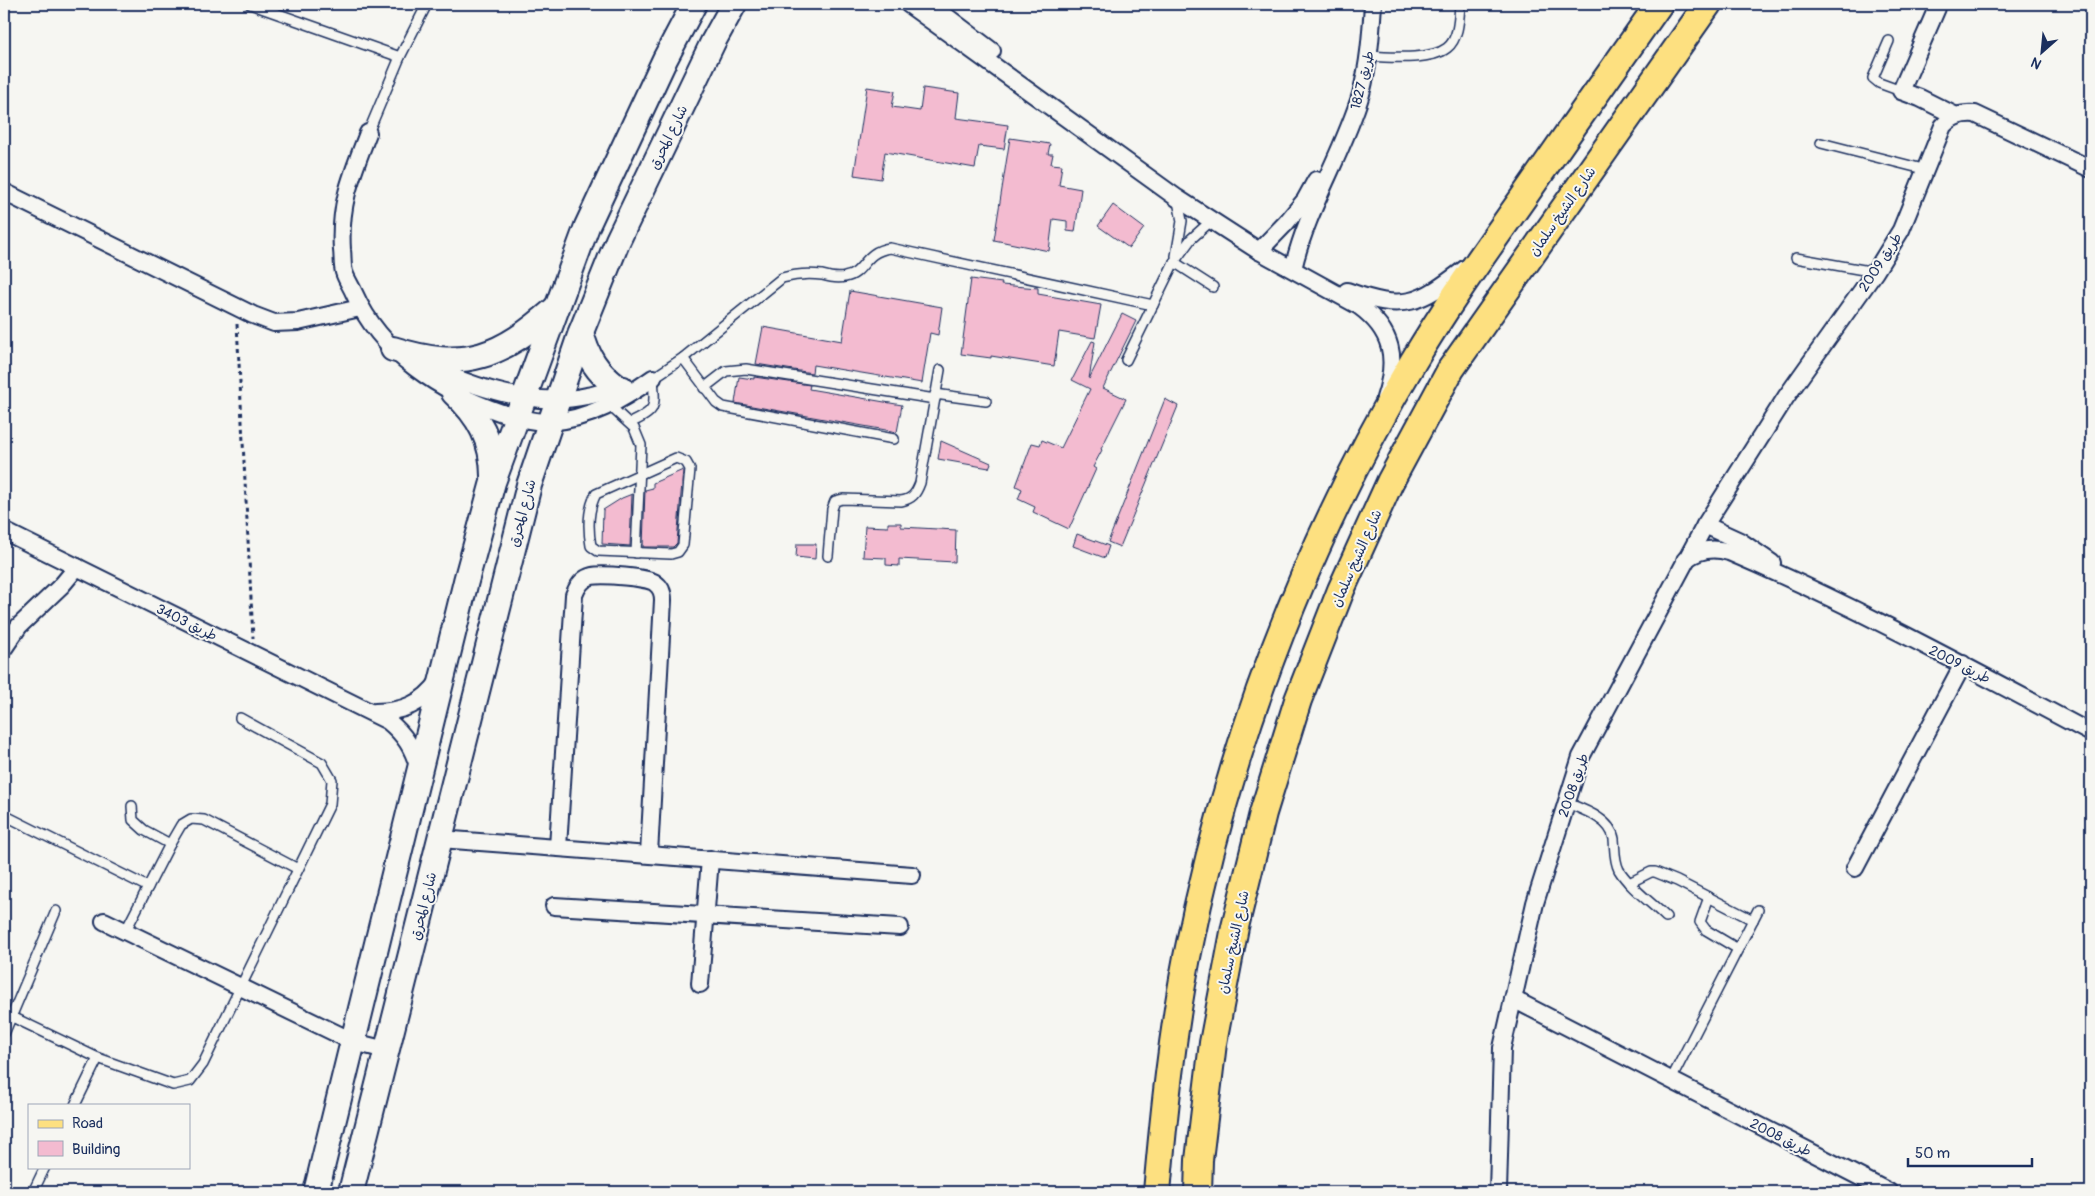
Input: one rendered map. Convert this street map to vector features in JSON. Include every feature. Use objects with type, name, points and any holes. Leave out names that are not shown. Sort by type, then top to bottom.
[{"type":"main road","points":[[316,1192],[466,581],[493,482],[587,226],[664,59],[694,4]]},
{"type":"main road","name":"شارع المحرق","points":[[351,1192],[528,485],[556,400],[618,240],[713,42],[734,4]]},
{"type":"main road","points":[[1157,1192],[1163,1116],[1173,1036],[1191,939],[1223,804],[1247,728],[1303,579],[1371,436],[1414,360],[1482,256],[1659,4]]},
{"type":"main road","name":"شارع الشيخ سلمان","points":[[1198,1192],[1199,1160],[1213,1043],[1235,927],[1263,812],[1298,700],[1341,590],[1390,482],[1451,369],[1708,4]]},
{"type":"main road","points":[[393,349],[421,358],[451,360],[480,356],[508,346],[532,329],[557,307]]},
{"type":"main road","points":[[581,332],[585,349],[592,364],[603,377],[613,397]]},
{"type":"main road","points":[[454,393],[469,407],[481,423],[493,462],[493,482]]},
{"type":"main road","points":[[414,798],[420,817],[425,825],[440,839]]},
{"type":"street","points":[[713,42],[742,4]]},
{"type":"street","points":[[908,4],[1177,198],[1211,220],[1294,266],[1372,316],[1384,330],[1391,359],[1390,383],[1371,436]]},
{"type":"street","points":[[930,4],[1181,193],[1261,248]]},
{"type":"street","name":"طريق 1827","points":[[1294,266],[1303,233],[1360,95],[1370,56],[1373,4]]},
{"type":"street","points":[[1937,8],[1901,91],[1956,116],[1964,113],[1975,114],[2091,169]]},
{"type":"street","name":"طريق 2009","points":[[1686,560],[1705,525],[1786,397],[1875,272],[1901,230],[1943,126],[1956,116]]},
{"type":"street","points":[[368,133],[344,199],[341,233],[344,272],[360,308],[375,330],[393,349],[422,373],[454,393],[482,406],[521,407],[587,396],[613,397]]},
{"type":"street","name":"طريق 1827","points":[[1261,248],[1292,215],[1337,152]]},
{"type":"street","points":[[4,192],[274,323],[298,322],[360,308]]},
{"type":"street","points":[[1294,266],[1347,291],[1376,302],[1400,303],[1421,299],[1440,288],[1482,256]]},
{"type":"street","points":[[393,349],[442,373],[493,390],[549,423],[580,417],[613,397],[653,378]]},
{"type":"street","name":"طريق 2009","points":[[1705,525],[1740,541],[1801,583]]},
{"type":"street","name":"طريق 3403","points":[[4,531],[388,721],[404,734],[414,751],[420,770]]},
{"type":"street","name":"طريق 2009","points":[[1686,560],[1702,551],[1720,550],[1801,583],[1962,664],[2091,733]]},
{"type":"street","name":"طريق 2008","points":[[1498,1192],[1502,1048],[1535,903],[1581,757],[1686,560]]},
{"type":"street","points":[[4,648],[19,626],[51,596],[77,567]]},
{"type":"street","points":[[558,847],[574,595],[581,583],[594,576],[645,578],[656,583],[663,594],[664,600],[649,854]]},
{"type":"street","points":[[1856,868],[1962,664]]},
{"type":"street","points":[[370,712],[392,712],[414,706],[431,692],[444,674]]},
{"type":"street","points":[[440,839],[912,874]]},
{"type":"street","points":[[700,984],[710,859]]},
{"type":"street","points":[[554,906],[900,927]]},
{"type":"street","points":[[104,921],[354,1042],[386,1050]]},
{"type":"street","name":"طريق 2008","points":[[1513,999],[1889,1192]]},
{"type":"lane","points":[[250,4],[400,57]]},
{"type":"lane","points":[[368,133],[400,57],[427,4]]},
{"type":"lane","points":[[1370,56],[1420,57],[1447,48],[1455,35],[1460,4]]},
{"type":"lane","points":[[1889,41],[1873,78],[1879,83],[1901,91]]},
{"type":"lane","points":[[1821,143],[1926,170]]},
{"type":"lane","points":[[1174,262],[1182,221],[1177,198]]},
{"type":"lane","points":[[1126,360],[1174,262],[1191,239],[1211,220]]},
{"type":"lane","points":[[630,423],[647,415],[653,407],[655,401],[653,378],[683,358],[782,278],[802,273],[844,278],[853,275],[871,254],[879,250],[890,248],[1154,305]]},
{"type":"lane","points":[[1796,258],[1875,272]]},
{"type":"lane","points":[[1174,262],[1214,286]]},
{"type":"lane","points":[[683,358],[704,388],[723,407],[894,440]]},
{"type":"lane","points":[[704,388],[726,372],[746,369],[935,396],[986,401]]},
{"type":"lane","points":[[828,556],[832,510],[835,501],[843,499],[901,501],[908,500],[914,496],[920,483],[940,370]]},
{"type":"lane","points":[[613,397],[637,433],[641,445],[636,553]]},
{"type":"lane","points":[[676,458],[686,462],[690,469],[683,546],[678,552],[670,554],[598,551],[591,546],[589,535],[591,504],[596,494],[640,474],[676,458]]},
{"type":"lane","points":[[8,1015],[98,1058],[173,1085],[190,1081],[203,1064],[330,804],[332,780],[322,763],[240,718]]},
{"type":"lane","points":[[1567,803],[1592,814],[1607,825],[1614,837],[1615,855],[1619,869],[1629,883],[1666,917]]},
{"type":"lane","points":[[132,806],[133,820],[144,830],[170,844]]},
{"type":"lane","points":[[4,815],[148,888]]},
{"type":"lane","points":[[126,932],[170,844],[181,825],[191,819],[204,820],[298,869]]},
{"type":"lane","points":[[1629,883],[1651,872],[1655,872],[1753,920]]},
{"type":"lane","points":[[1709,897],[1700,922],[1706,930],[1738,949]]},
{"type":"lane","points":[[1671,1080],[1758,910]]},
{"type":"lane","points":[[4,1034],[8,1015],[56,911]]},
{"type":"lane","points":[[75,1104],[98,1058]]},
{"type":"lane","points":[[33,1192],[45,1168]]},
{"type":"path","points":[[236,306],[254,655]]},
{"type":"building","points":[[867,87],[895,91],[892,107],[920,111],[923,88],[959,93],[956,118],[1008,125],[1004,149],[979,146],[975,168],[885,152],[881,179],[854,175]]},
{"type":"building","points":[[1010,138],[1050,144],[1048,154],[1053,154],[1051,164],[1062,165],[1059,185],[1081,189],[1075,232],[1067,231],[1067,221],[1053,219],[1049,251],[994,240]]},
{"type":"building","points":[[1113,205],[1144,228],[1129,248],[1098,226]]},
{"type":"building","points":[[971,279],[1002,283],[1001,285],[1038,288],[1038,294],[1101,305],[1095,338],[1059,332],[1054,366],[991,356],[991,358],[961,354]]},
{"type":"building","points":[[850,291],[942,307],[938,335],[930,333],[922,383],[813,365],[812,373],[756,364],[763,327],[842,341]]},
{"type":"building","points":[[1122,314],[1136,321],[1103,388],[1126,399],[1093,467],[1096,469],[1069,529],[1033,512],[1035,507],[1018,499],[1022,489],[1016,486],[1032,443],[1040,445],[1042,440],[1061,448],[1090,389],[1072,380],[1092,341],[1095,342],[1089,379]]},
{"type":"building","points":[[739,377],[754,379],[754,377],[810,385],[809,389],[902,405],[897,432],[735,403]]},
{"type":"building","points":[[1165,399],[1178,406],[1120,547],[1108,542]]},
{"type":"building","points":[[941,441],[991,463],[989,468],[938,459]]},
{"type":"building","points":[[683,470],[677,543],[673,547],[643,547],[645,490],[653,488],[653,483]]},
{"type":"building","points":[[632,494],[630,546],[602,544],[603,510]]},
{"type":"building","points":[[888,523],[901,523],[901,527],[956,530],[955,562],[899,559],[899,566],[886,565],[886,558],[863,557],[865,526],[888,527]]},
{"type":"building","points":[[1077,534],[1109,546],[1105,558],[1073,546]]},
{"type":"building","points":[[797,544],[816,544],[815,559],[796,557]]}]
